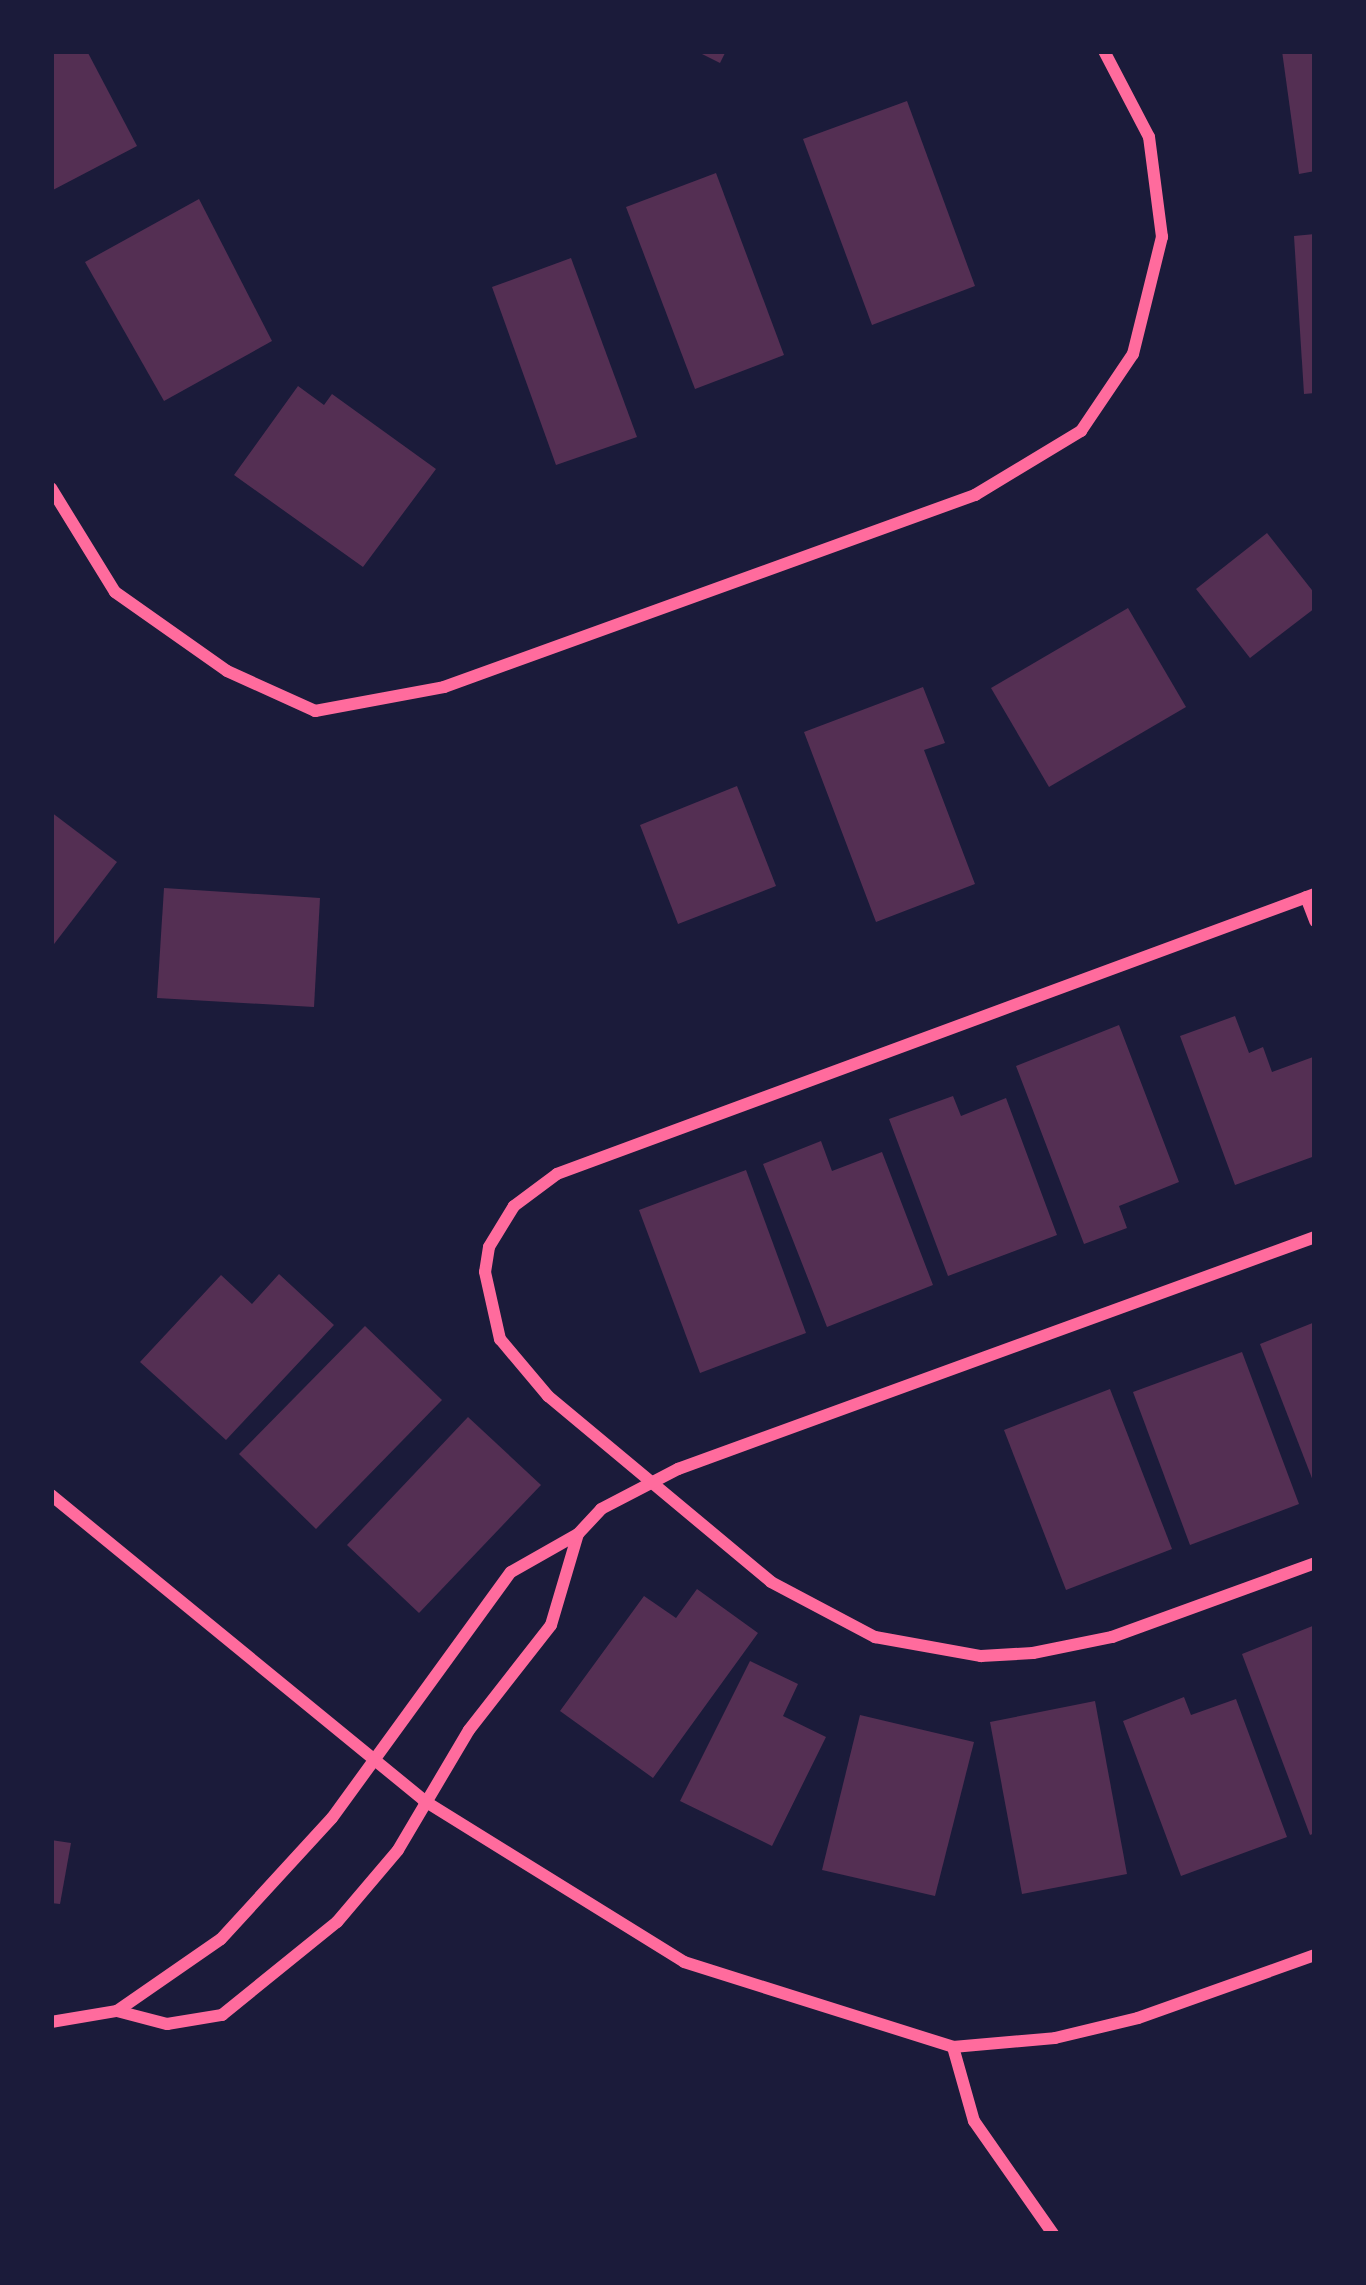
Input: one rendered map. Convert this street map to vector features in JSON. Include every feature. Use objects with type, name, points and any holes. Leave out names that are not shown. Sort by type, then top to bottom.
[{"type":"street","points":[[51,488],[115,592],[227,671],[315,711],[444,688],[975,495],[1081,431],[1133,354],[1162,237],[1149,137],[1104,51]]},
{"type":"street","points":[[1315,921],[1310,895],[579,1165],[531,1190],[489,1247],[490,1316],[548,1396],[802,1604],[875,1637],[926,1649],[1010,1656],[1112,1637],[1315,1563]]},
{"type":"street","points":[[117,2011],[242,1918],[374,1763],[511,1571],[578,1534],[601,1509],[649,1482],[1315,1237]]},
{"type":"street","points":[[51,1495],[423,1800],[684,1962],[953,2047],[1055,2038],[1138,2018],[1315,1955]]},
{"type":"street","points":[[51,2022],[117,2011],[167,2024],[222,2015],[350,1909],[398,1850],[423,1800],[551,1625],[578,1534]]},
{"type":"street","points":[[953,2047],[974,2121],[1053,2234]]},
{"type":"building","points":[[51,51],[87,51],[137,146],[51,191]]},
{"type":"building","points":[[696,51],[726,51],[720,63]]},
{"type":"building","points":[[1282,51],[1315,51],[1315,171],[1299,174]]},
{"type":"building","points":[[907,101],[975,286],[872,325],[803,139]]},
{"type":"building","points":[[716,173],[784,355],[695,389],[626,207]]},
{"type":"building","points":[[199,199],[272,341],[164,401],[85,262]]},
{"type":"building","points":[[1315,234],[1315,393],[1304,394],[1294,236]]},
{"type":"building","points":[[571,258],[637,437],[556,465],[492,287]]},
{"type":"building","points":[[298,386],[324,405],[332,394],[436,469],[363,567],[234,475]]},
{"type":"building","points":[[1267,533],[1315,594],[1315,608],[1250,658],[1196,589]]},
{"type":"building","points":[[1128,608],[1186,707],[1049,787],[991,688]]},
{"type":"building","points":[[923,687],[945,743],[924,750],[975,884],[876,922],[804,732]]},
{"type":"building","points":[[737,786],[776,886],[678,924],[640,825]]},
{"type":"building","points":[[51,812],[117,862],[51,948]]},
{"type":"building","points":[[164,888],[320,898],[314,1007],[157,998]]},
{"type":"building","points":[[1235,1016],[1249,1053],[1263,1047],[1272,1072],[1313,1057],[1315,1156],[1235,1185],[1180,1036]]},
{"type":"building","points":[[1119,1025],[1179,1182],[1119,1206],[1127,1228],[1084,1244],[1016,1066]]},
{"type":"building","points":[[953,1096],[961,1116],[1006,1098],[1057,1235],[948,1276],[889,1119]]},
{"type":"building","points":[[821,1141],[832,1171],[882,1152],[933,1285],[827,1327],[763,1164]]},
{"type":"building","points":[[746,1170],[806,1333],[700,1373],[639,1210]]},
{"type":"building","points":[[279,1274],[334,1325],[226,1440],[140,1362],[221,1275],[252,1304]]},
{"type":"building","points":[[1315,1322],[1315,1486],[1260,1344]]},
{"type":"building","points":[[365,1326],[442,1400],[316,1529],[239,1454]]},
{"type":"building","points":[[1242,1352],[1299,1504],[1190,1545],[1133,1392]]},
{"type":"building","points":[[1110,1389],[1172,1549],[1066,1590],[1004,1430]]},
{"type":"building","points":[[468,1417],[541,1485],[419,1613],[347,1545]]},
{"type":"building","points":[[697,1589],[758,1633],[653,1778],[560,1711],[644,1596],[676,1618]]},
{"type":"building","points":[[1315,1625],[1315,1833],[1310,1835],[1242,1654]]},
{"type":"building","points":[[750,1661],[798,1684],[783,1716],[826,1737],[772,1846],[680,1801]]},
{"type":"building","points":[[1184,1697],[1191,1715],[1236,1699],[1287,1837],[1181,1876],[1123,1721]]},
{"type":"building","points":[[1095,1701],[1127,1874],[1022,1894],[990,1722]]},
{"type":"building","points":[[860,1715],[974,1742],[935,1896],[822,1870]]},
{"type":"building","points":[[51,1840],[71,1843],[60,1904],[51,1903]]}]
